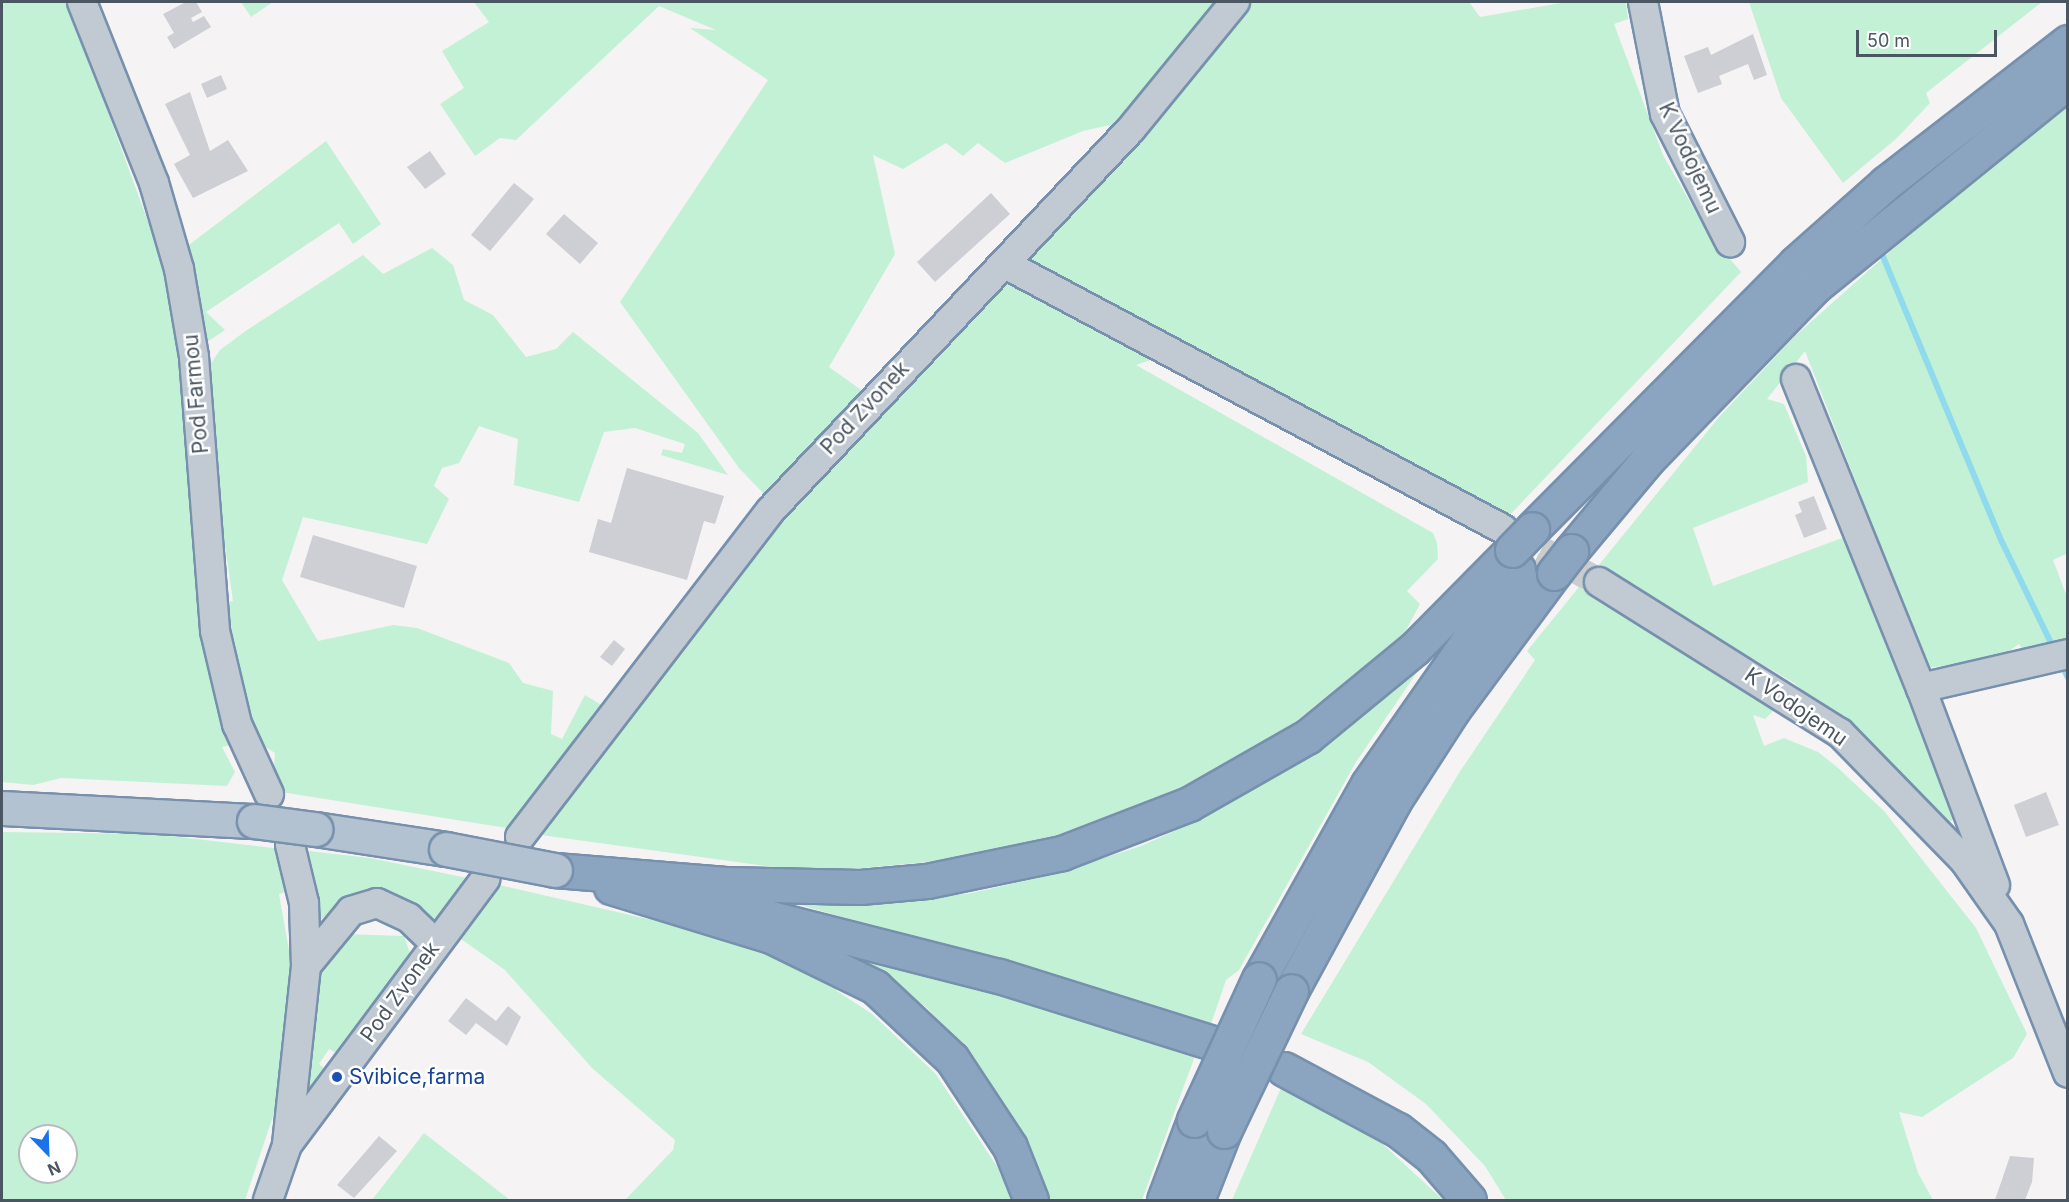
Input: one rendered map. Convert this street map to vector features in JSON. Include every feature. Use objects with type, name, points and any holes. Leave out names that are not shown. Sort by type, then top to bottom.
[{"type":"highway","points":[[1164,1200],[1194,1120],[1259,979],[1368,784],[1535,547],[1623,440],[1709,348],[1845,219],[2067,42]]},
{"type":"highway","points":[[555,870],[725,884],[860,887],[995,870],[1072,850],[1189,804],[1308,736],[1662,444],[1815,285],[2067,81]]},
{"type":"highway","points":[[1197,1200],[1224,1131],[1291,991],[1394,801],[1452,711],[1535,547]]},
{"type":"highway","points":[[555,870],[795,920],[1209,1042]]},
{"type":"highway","points":[[555,870],[771,936],[875,987],[952,1059],[1010,1147],[1031,1200]]},
{"type":"highway","points":[[1284,1069],[1398,1130],[1431,1156],[1469,1200]]},
{"type":"main road","points":[[2,808],[261,808],[302,837],[446,849],[555,870]]},
{"type":"street","name":"Pod Farmou","points":[[82,2],[154,183],[179,269],[195,367],[215,631],[237,724],[261,808]]},
{"type":"street","name":"Pod Zvonek","points":[[520,837],[771,510],[1131,129],[1235,2]]},
{"type":"street","name":"K Vodojemu","points":[[1643,2],[1665,114],[1730,242]]},
{"type":"street","points":[[1005,264],[1535,547]]},
{"type":"street","name":"K Vodojemu","points":[[1796,379],[1922,688],[2067,1073]]},
{"type":"street","name":"K Vodojemu","points":[[1599,582],[1840,733],[1964,860],[2009,924]]},
{"type":"street","points":[[1922,688],[2067,654]]},
{"type":"street","points":[[287,1145],[306,966],[302,837]]},
{"type":"street","name":"Pod Zvonek","points":[[268,1200],[287,1145],[435,943],[486,879]]},
{"type":"street","points":[[306,966],[351,911],[377,903],[409,918],[435,943]]},
{"type":"green space","points":[[2,2],[68,2],[160,255],[184,355],[232,745],[222,747],[235,772],[227,786],[61,778],[33,785],[2,782]]},
{"type":"green space","points":[[241,2],[273,2],[251,17]]},
{"type":"green space","points":[[474,2],[1227,2],[1123,122],[1083,131],[1005,163],[978,143],[963,156],[946,143],[903,169],[873,155],[895,254],[829,367],[864,392],[766,496],[739,468],[620,302],[768,80],[690,28],[716,30],[659,6],[516,140],[500,138],[475,156],[440,104],[464,88],[442,51],[489,22]]},
{"type":"green space","points":[[1251,2],[1469,2],[1480,17],[1567,2],[1626,2],[1628,19],[1614,24],[1663,155],[1706,230],[1741,272],[1504,521],[1189,347],[1136,365],[1433,533],[1437,543],[1438,559],[1407,591],[1420,604],[1404,634],[1290,726],[1184,787],[1036,843],[939,861],[851,869],[802,871],[534,834],[775,522],[1151,127]]},
{"type":"green space","points":[[1749,2],[2042,2],[1926,93],[1930,103],[1897,138],[1843,183],[1781,98]]},
{"type":"green space","points":[[2067,106],[2068,553],[2053,560],[2067,597],[2067,645],[2026,655],[2019,644],[2001,657],[1928,668],[1805,351],[1767,399],[1784,404],[1806,456],[1808,482],[1693,528],[1713,586],[1845,537],[1902,663],[1955,817],[1950,822],[1794,683],[1598,566],[1719,417],[1795,336],[1955,194]]},
{"type":"green space","points":[[326,141],[381,224],[353,244],[339,223],[206,312],[225,330],[201,346],[181,251]]},
{"type":"green space","points":[[432,248],[453,265],[464,300],[493,315],[526,357],[556,349],[573,332],[698,433],[728,475],[661,455],[663,449],[682,453],[685,444],[635,428],[604,432],[579,502],[514,485],[518,439],[479,426],[459,463],[442,468],[434,486],[449,499],[427,544],[303,517],[282,580],[318,641],[393,625],[417,628],[509,663],[523,683],[553,691],[551,734],[562,739],[585,695],[603,706],[507,828],[281,792],[273,780],[275,753],[251,738],[221,603],[233,601],[213,461],[210,365],[220,350],[247,330],[363,255],[383,274]]},
{"type":"green space","points":[[1579,587],[1777,707],[1765,719],[1753,715],[1764,746],[1784,738],[1818,752],[1837,767],[1884,811],[1976,928],[2027,1034],[2013,1058],[1922,1117],[1899,1112],[1918,1173],[1933,1200],[1506,1200],[1485,1166],[1426,1104],[1368,1062],[1301,1034],[1459,773],[1535,660],[1527,651]]},
{"type":"green space","points":[[1424,662],[1356,762],[1239,970],[1226,980],[1211,1024],[797,904],[967,894],[1051,875],[1141,846],[1197,821],[1319,752]]},
{"type":"green space","points":[[2,832],[153,834],[282,849],[294,889],[279,894],[290,956],[284,1040],[277,1104],[245,1200],[2,1200]]},
{"type":"green space","points":[[300,850],[370,858],[472,879],[436,924],[404,898],[381,891],[344,903],[320,920]]},
{"type":"green space","points":[[499,885],[726,937],[830,978],[837,991],[872,1014],[935,1073],[998,1168],[1012,1200],[625,1200],[673,1150],[675,1140],[592,1068],[505,970],[461,939]]},
{"type":"green space","points":[[344,934],[404,936],[412,959],[350,1047],[344,1044],[336,1053],[329,1049],[319,1064],[329,1072],[315,1090],[307,1082],[318,971]]},
{"type":"green space","points":[[867,961],[952,980],[1195,1056],[1142,1200],[1049,1200],[1015,1120],[968,1051],[927,1008]]},
{"type":"green space","points":[[1281,1088],[1374,1136],[1443,1200],[1232,1200]]},
{"type":"green space","points":[[424,1133],[510,1200],[372,1200]]},
{"type":"building","points":[[186,2],[196,2],[202,12],[191,18],[193,22],[204,16],[211,27],[174,49],[167,37],[174,33],[163,14]]},
{"type":"building","points":[[1753,34],[1767,75],[1754,80],[1748,64],[1719,76],[1722,84],[1698,93],[1684,56],[1708,47],[1711,55]]},
{"type":"building","points":[[221,75],[227,89],[207,98],[201,84]]},
{"type":"building","points":[[190,92],[210,151],[228,140],[248,171],[193,198],[174,164],[190,155],[165,104]]},
{"type":"building","points":[[430,151],[446,174],[425,189],[407,167]]},
{"type":"building","points":[[514,183],[534,199],[490,251],[471,235]]},
{"type":"building","points":[[991,193],[1010,214],[935,282],[917,262]]},
{"type":"building","points":[[564,214],[598,243],[580,264],[546,234]]},
{"type":"building","points":[[627,468],[724,496],[715,524],[704,521],[687,580],[589,552],[598,519],[611,523]]},
{"type":"building","points":[[1814,496],[1827,529],[1804,538],[1795,515],[1802,512],[1798,502]]},
{"type":"building","points":[[313,535],[417,566],[404,608],[300,577]]},
{"type":"building","points":[[614,640],[625,649],[612,666],[600,657]]},
{"type":"building","points":[[2046,792],[2059,825],[2026,837],[2014,805]]},
{"type":"building","points":[[466,998],[496,1021],[508,1006],[521,1017],[507,1046],[476,1023],[466,1035],[448,1021]]},
{"type":"building","points":[[379,1136],[397,1151],[354,1198],[337,1185]]},
{"type":"building","points":[[2010,1156],[2034,1158],[2032,1182],[2025,1200],[1995,1200]]},
{"type":"waterway","points":[[1879,247],[2002,542],[2054,649]]},
{"type":"waterway","points":[[2061,664],[2068,678]]},
{"type":"tunnel","points":[[1504,530],[1599,582]]},
{"type":"place","name":"Svibice,farma","points":[[337,1077]]}]
